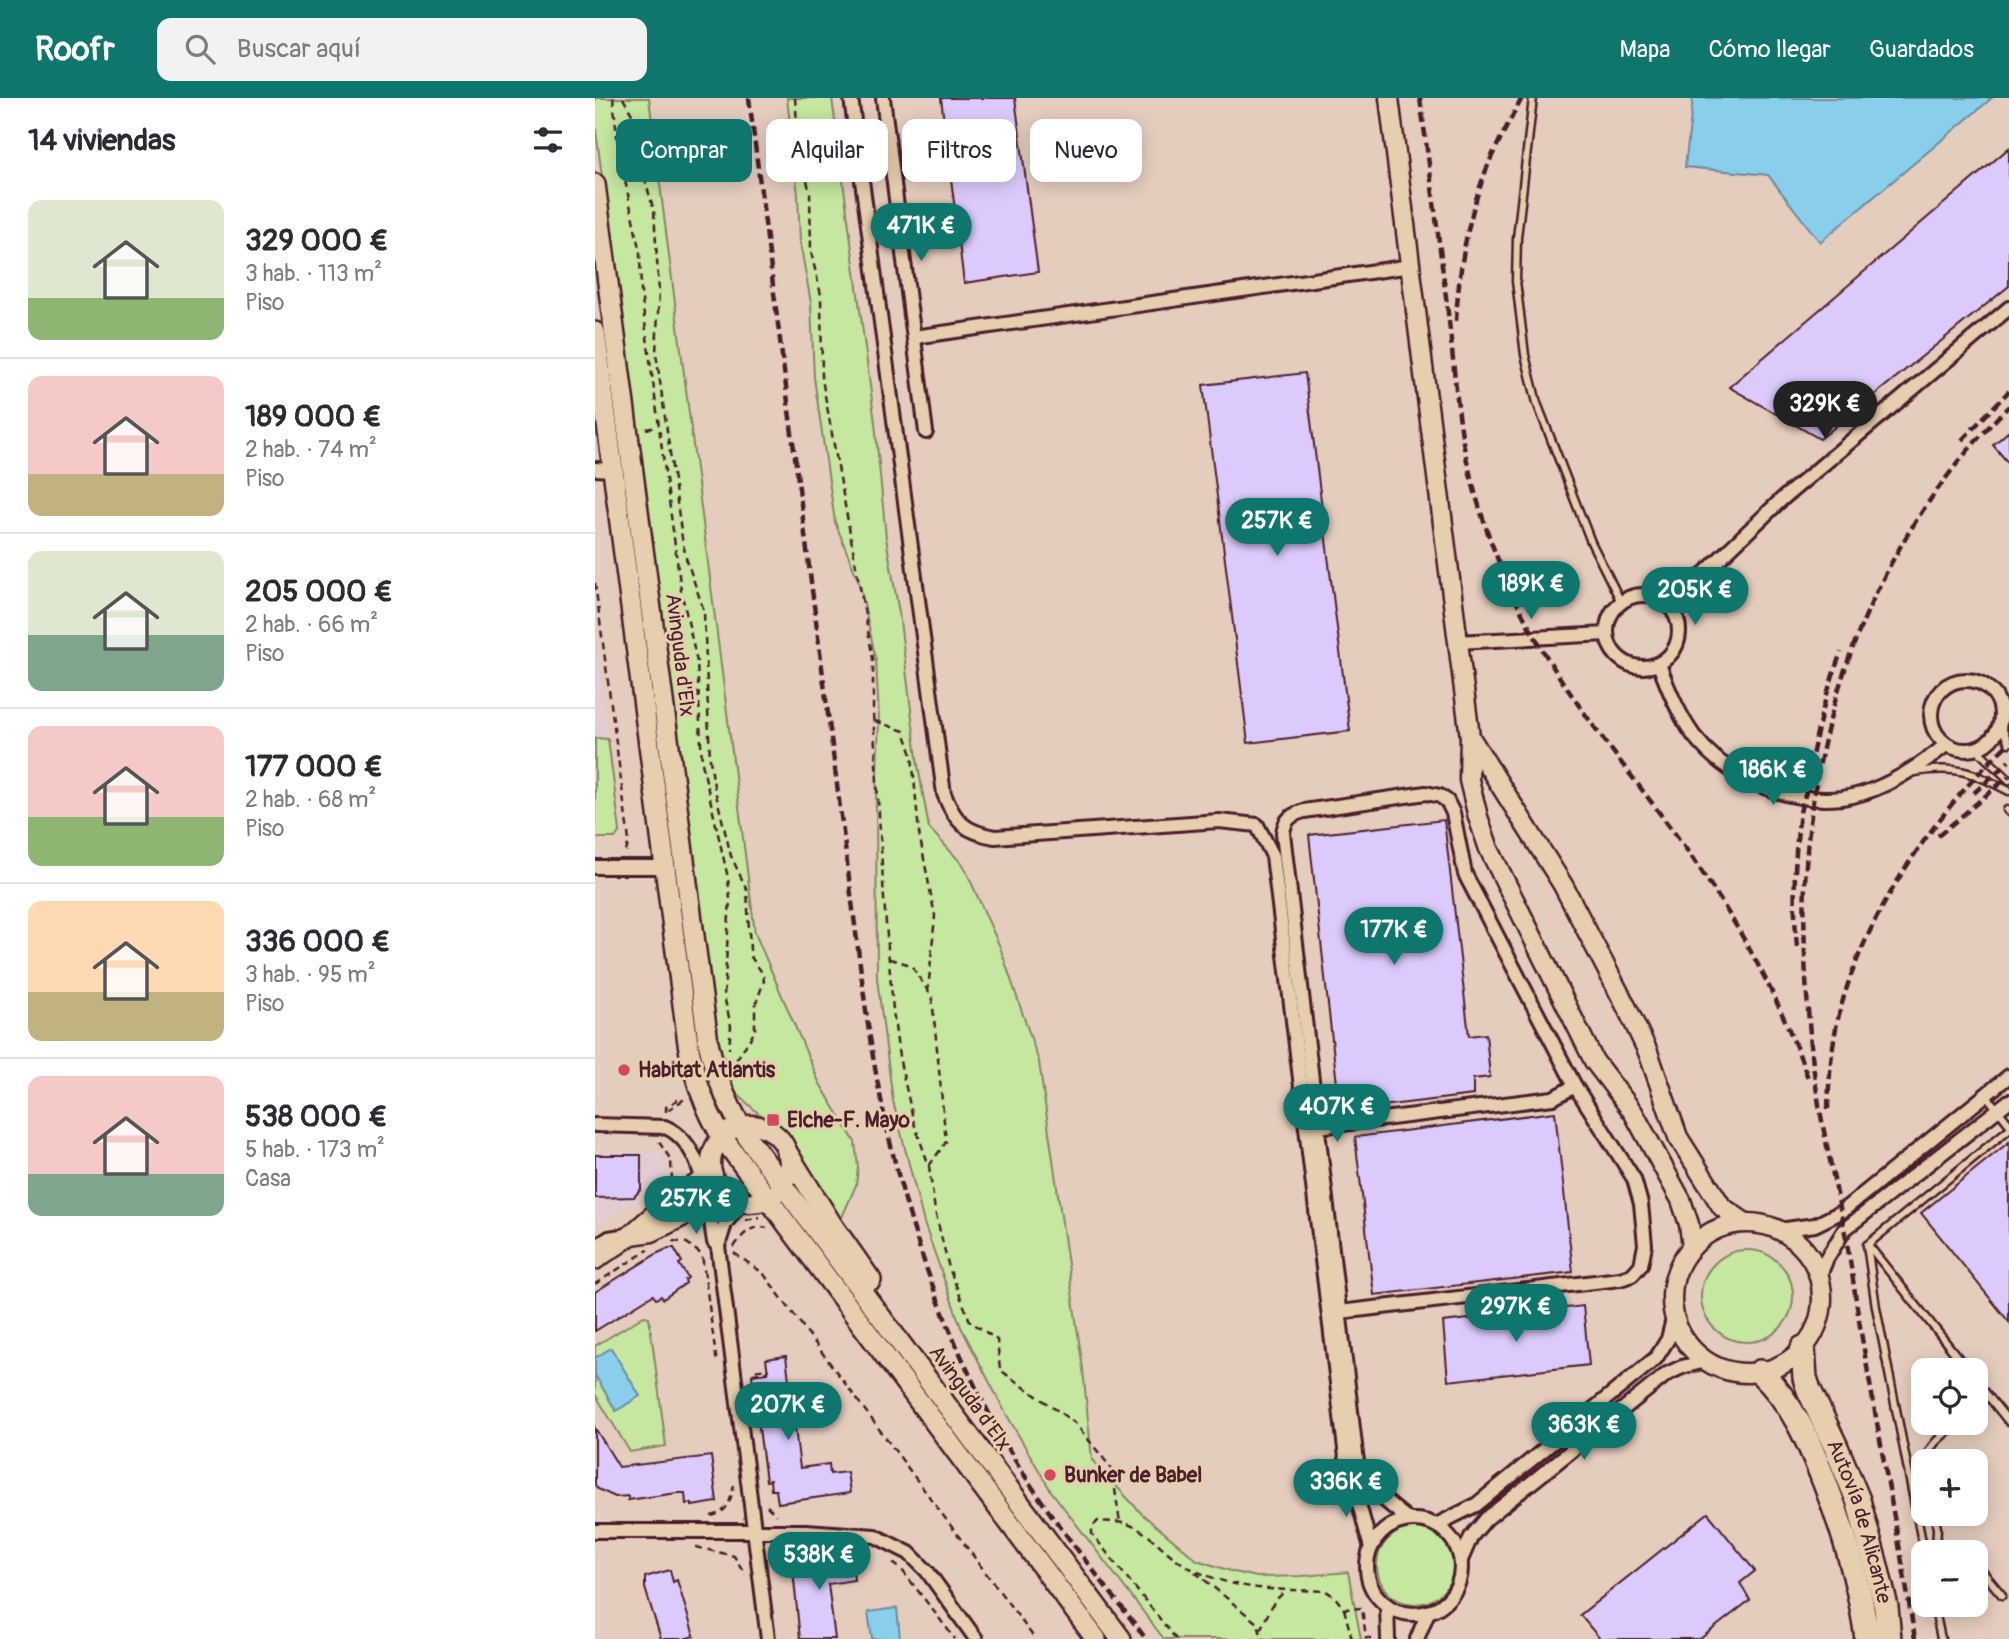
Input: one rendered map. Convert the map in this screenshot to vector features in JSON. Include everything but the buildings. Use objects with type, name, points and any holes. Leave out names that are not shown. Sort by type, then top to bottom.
[{"type":"highway","points":[[1803,1348],[1806,1411]]},
{"type":"highway","points":[[1760,1372],[1783,1396],[1806,1411]]},
{"type":"highway","name":"Autovía de Alicante","points":[[1806,1411],[1815,1458],[1844,1533],[1862,1604],[1867,1639]]},
{"type":"highway","name":"Autovía de Alicante","points":[[1806,1411],[1836,1447],[1857,1500],[1879,1576],[1889,1639]]},
{"type":"main road","name":"Avinguda d'Elx","points":[[595,184],[708,1042],[714,1068],[740,1126],[1121,1639]]},
{"type":"main road","name":"Avinguda d'Elx","points":[[595,332],[604,469],[665,867],[692,1069],[709,1116],[1096,1639]]},
{"type":"main road","points":[[787,1152],[833,1226],[906,1331],[951,1412]]},
{"type":"street","points":[[851,98],[944,794],[951,810],[963,825],[978,834],[995,837],[1219,821],[1257,825],[1273,856],[1348,1474],[1353,1482],[1371,1548]]},
{"type":"street","points":[[883,98],[926,432]]},
{"type":"street","points":[[1389,98],[1470,737],[1469,780],[1478,817],[1489,849],[1594,1061],[1633,1112],[1681,1200],[1689,1224],[1692,1247]]},
{"type":"street","points":[[914,337],[1411,266]]},
{"type":"street","points":[[1669,607],[1781,500],[2009,308]]},
{"type":"street","points":[[1651,596],[1669,607],[1679,627],[1678,638],[1668,657],[1659,664],[1636,667],[1616,656],[1607,634],[1608,622],[1621,603],[1631,597],[1651,596]]},
{"type":"street","points":[[1457,642],[1607,634]]},
{"type":"street","points":[[1659,664],[1680,715],[1695,737],[1713,756],[1757,785],[1805,797],[1842,798],[1870,790],[1906,773],[1946,745]]},
{"type":"street","points":[[1970,680],[1981,683],[2003,696],[2000,724],[1996,735],[1977,749],[1966,751],[1946,745],[1932,726],[1933,703],[1948,685],[1970,680]]},
{"type":"street","points":[[1470,737],[1563,885],[1648,1052],[1678,1137],[1722,1207],[1744,1223]]},
{"type":"street","points":[[1340,1312],[1620,1279],[1632,1275],[1641,1265],[1646,1245],[1641,1205],[1634,1179],[1575,1086],[1465,874],[1453,813],[1447,801],[1440,796],[1426,793],[1304,811],[1291,815],[1284,824],[1283,833],[1357,1462],[1363,1477],[1375,1492],[1409,1520]]},
{"type":"street","points":[[595,867],[665,867]]},
{"type":"street","points":[[1779,1230],[1815,1225],[1841,1212],[2009,1076]]},
{"type":"street","points":[[1318,1126],[1553,1098],[1575,1086]]},
{"type":"street","points":[[1819,1278],[1831,1250],[1845,1229],[2009,1101]]},
{"type":"street","points":[[595,1125],[665,1127],[682,1138],[705,1173],[723,1192],[741,1202]]},
{"type":"street","points":[[595,1247],[609,1238],[631,1235],[652,1232],[683,1216],[708,1208],[768,1199],[783,1185],[789,1169],[787,1152],[776,1135],[768,1129],[754,1125],[740,1126],[722,1137],[705,1173],[645,1220],[631,1235],[595,1260]]},
{"type":"street","points":[[705,1173],[714,1242],[718,1246]]},
{"type":"street","points":[[741,1202],[725,1224],[718,1246],[768,1639]]},
{"type":"street","points":[[1744,1223],[1768,1225],[1779,1230],[1797,1242],[1811,1258],[1819,1278],[1822,1303],[1817,1327],[1803,1348],[1784,1364],[1760,1372],[1733,1371],[1706,1362],[1680,1333],[1674,1315],[1672,1291],[1678,1267],[1692,1247],[1707,1234],[1725,1226],[1744,1223]]},
{"type":"street","points":[[1436,1525],[1476,1505],[1656,1358],[1668,1339],[1674,1315]]},
{"type":"street","points":[[1461,1560],[1453,1540],[1436,1525],[1409,1520],[1394,1524],[1380,1534],[1368,1558],[1369,1579],[1379,1598],[1387,1605],[1407,1613],[1428,1612],[1443,1604],[1459,1581],[1461,1560],[1471,1537],[1486,1519],[1667,1374],[1682,1367],[1706,1362]]},
{"type":"street","points":[[1353,1482],[1357,1462]]},
{"type":"street","points":[[595,1531],[756,1531],[858,1533],[875,1536],[909,1553],[927,1571],[976,1639]]},
{"type":"street","points":[[1387,1605],[1388,1638]]},
{"type":"street","points":[[1416,1639],[1428,1612]]},
{"type":"lane","points":[[1533,98],[1517,238],[1516,281],[1525,355],[1537,403],[1591,542],[1621,603]]},
{"type":"lane","points":[[2000,724],[2009,743]]},
{"type":"lane","points":[[1977,749],[1988,763],[2009,780]]},
{"type":"lane","points":[[1906,773],[1941,768],[1959,769],[2009,791]]},
{"type":"lane","points":[[1867,1245],[2009,1126],[1985,1095]]},
{"type":"lane","points":[[1867,1245],[1958,1358]]},
{"type":"lane","points":[[1867,1245],[1922,1540]]},
{"type":"lane","points":[[1988,1396],[2009,1422]]},
{"type":"lane","points":[[1930,1449],[1944,1435]]},
{"type":"lane","points":[[1988,1578],[2002,1595]]},
{"type":"lane","points":[[1936,1617],[1941,1639]]},
{"type":"path","points":[[614,98],[618,146],[640,253],[643,305],[681,590],[697,662],[702,763],[728,878],[731,917],[724,996],[731,1026],[728,1054]]},
{"type":"path","points":[[623,98],[641,131],[640,162],[654,211],[659,292],[656,353],[664,426],[682,538],[704,611],[710,760],[714,786],[731,856],[747,890],[751,957],[763,974],[764,981],[755,1006],[755,1031],[731,1068]]},
{"type":"path","points":[[795,98],[799,147],[810,193],[811,252],[821,295],[822,379],[873,659],[874,720],[889,958],[899,1057],[913,1123],[929,1166],[935,1211],[949,1268],[970,1321],[997,1340],[1000,1370],[1075,1423],[1112,1469],[1120,1523]]},
{"type":"path","points":[[595,583],[629,841],[625,867]]},
{"type":"path","points":[[874,720],[904,731],[912,755],[919,833],[935,916],[928,991]]},
{"type":"path","points":[[889,958],[911,965],[932,997],[946,1142],[929,1166]]},
{"type":"path","points":[[666,1121],[666,1107],[682,1097],[683,1090],[686,1099]]},
{"type":"path","points":[[657,1116],[692,1095]]},
{"type":"path","points":[[656,1133],[671,1160],[671,1186]]},
{"type":"path","points":[[687,1243],[688,1235]]},
{"type":"path","points":[[666,1239],[687,1243],[702,1255],[719,1376]]},
{"type":"path","points":[[595,1284],[656,1246]]},
{"type":"path","points":[[733,1264],[731,1251],[763,1272],[1035,1639]]},
{"type":"path","points":[[752,1371],[768,1371]]},
{"type":"path","points":[[753,1371],[768,1371],[753,1374],[753,1371]]},
{"type":"path","points":[[703,1517],[720,1514],[729,1506],[734,1483]]},
{"type":"path","points":[[764,1503],[774,1515],[785,1516]]},
{"type":"path","points":[[1176,1639],[1092,1534],[1091,1527],[1098,1521],[1129,1524],[1148,1535],[1164,1551],[1257,1623],[1263,1639]]},
{"type":"path","points":[[691,1546],[734,1556],[748,1580]]},
{"type":"path","points":[[772,1569],[773,1561],[783,1547],[806,1546]]},
{"type":"path","points":[[885,1556],[902,1570],[955,1639]]},
{"type":"path","points":[[1189,1568],[1218,1581],[1249,1589],[1326,1591],[1335,1597],[1344,1609],[1352,1639]]},
{"type":"path","points":[[1260,1630],[1274,1602],[1285,1591]]},
{"type":"path","points":[[1344,1609],[1362,1608],[1366,1638],[1388,1638]]},
{"type":"shaded area","points":[[595,628],[608,739],[595,738]]},
{"type":"shaded area","points":[[595,1151],[662,1152],[666,1182],[595,1227]]},
{"type":"green space","points":[[595,98],[649,98],[652,119],[616,119],[616,182],[660,182],[755,933],[819,1082],[855,1142],[858,1167],[856,1185],[840,1222],[803,1167],[796,1146],[781,1126],[758,1113],[736,1093],[720,1060],[595,123]]},
{"type":"green space","points":[[787,98],[832,98],[835,119],[789,119]]},
{"type":"green space","points":[[797,182],[843,182],[875,423],[886,538],[929,828],[964,866],[1000,947],[1039,1062],[1083,1369],[1092,1460],[1142,1514],[1197,1560],[1257,1577],[1348,1572],[1361,1639],[1164,1639],[1051,1491],[1005,1412],[961,1327],[924,1223],[893,1101],[877,978],[876,801],[879,720],[876,660],[860,585],[835,522],[814,378],[811,303],[800,242]]},
{"type":"green space","points":[[595,738],[608,739],[620,831],[615,838],[595,838]]},
{"type":"green space","points":[[1747,1250],[1765,1253],[1780,1263],[1790,1278],[1793,1296],[1790,1314],[1780,1329],[1765,1339],[1747,1342],[1729,1339],[1714,1329],[1704,1314],[1701,1296],[1704,1278],[1714,1263],[1729,1253]]},
{"type":"green space","points":[[644,1316],[649,1317],[666,1446],[630,1452],[595,1394],[595,1346]]},
{"type":"green space","points":[[1415,1528],[1429,1531],[1442,1539],[1450,1552],[1453,1566],[1450,1580],[1442,1593],[1429,1601],[1415,1604],[1401,1601],[1388,1593],[1380,1580],[1377,1566],[1380,1552],[1388,1539],[1401,1531]]},
{"type":"water","points":[[1693,98],[1992,98],[1820,242],[1768,175],[1685,167]]},
{"type":"water","points":[[611,1348],[640,1396],[616,1411],[595,1375],[595,1358]]},
{"type":"water","points":[[897,1608],[900,1639],[872,1639],[868,1612]]},
{"type":"railway","points":[[749,98],[866,1011],[875,1070],[901,1186],[938,1299],[986,1408],[1045,1506],[1146,1639]]},
{"type":"railway","points":[[1420,98],[1463,442],[1479,505],[1500,566],[1537,641],[1559,676],[1679,839],[1734,922],[1762,972],[1808,1078]]},
{"type":"railway","points":[[1456,321],[1471,216],[1492,156],[1522,98]]},
{"type":"railway","points":[[1962,440],[2009,391]]},
{"type":"railway","points":[[1915,1639],[1847,1242],[1815,1077],[1804,921],[1808,840],[1830,719],[1848,661],[1870,605],[1897,552],[1929,501],[1967,452],[2009,406]]},
{"type":"railway","points":[[1797,947],[1795,880],[1800,813],[1820,721],[1841,652]]},
{"type":"railway","points":[[1828,1109],[1837,1023],[1848,985],[1881,909],[1927,836],[1981,771],[2009,743]]},
{"type":"railway","points":[[1974,793],[2009,761]]},
{"type":"railway","points":[[1938,836],[2009,776]]},
{"type":"place","name":"Habitat Atlantis","points":[[624,1070]]},
{"type":"place","name":"Elche-F. Mayo","points":[[773,1120]]},
{"type":"place","name":"Bunker de Babel","points":[[1050,1475]]}]
